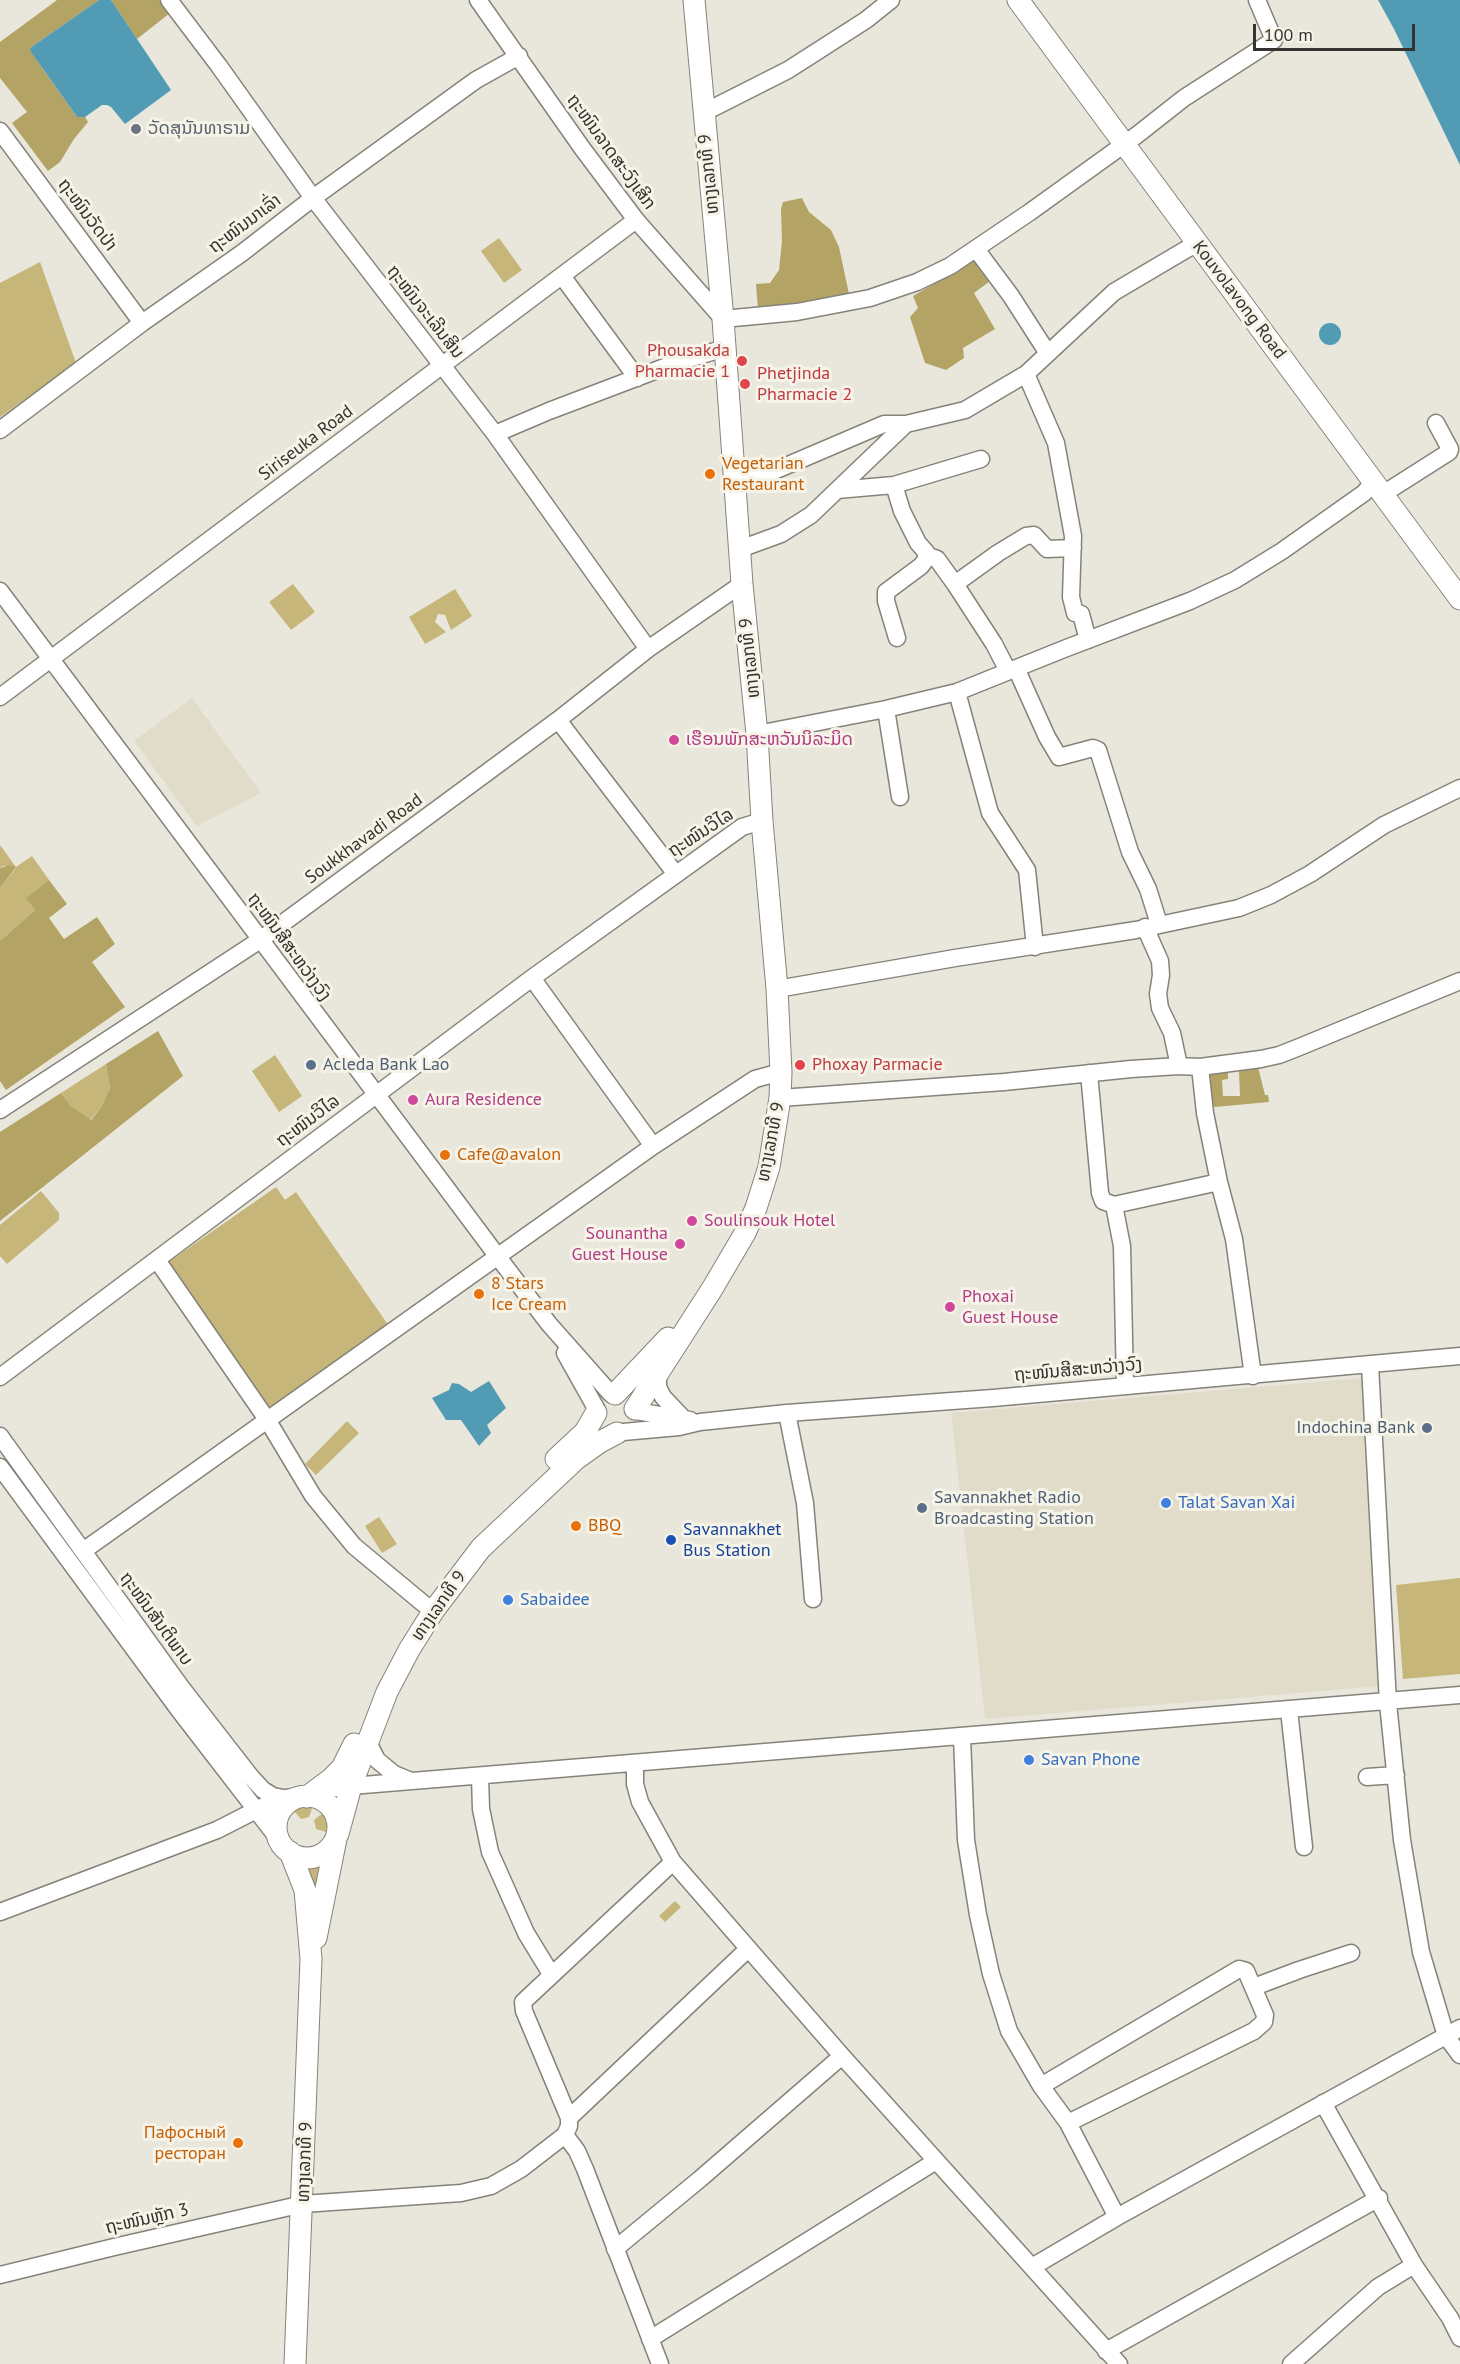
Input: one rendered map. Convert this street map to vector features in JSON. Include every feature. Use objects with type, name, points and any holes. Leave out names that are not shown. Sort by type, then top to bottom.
[{"type":"main road","name":"ທາງເລກທີ 9","points":[[635,1410],[734,1255],[756,1208],[769,1167],[780,1098],[777,989],[762,821],[757,734],[742,584],[723,319],[694,0]]},
{"type":"main road","name":"Kouvolavong Road","points":[[1018,0],[1460,599]]},
{"type":"main road","name":"ທາງເລກທີ 9","points":[[312,1959],[337,1836],[351,1786],[400,1645],[425,1605],[474,1542],[532,1481],[585,1432],[605,1403],[704,1301]]},
{"type":"main road","points":[[626,1396],[635,1410],[633,1423],[620,1432],[611,1432],[600,1425],[605,1403],[626,1396]]},
{"type":"main road","name":"ທາງເລກທີ 9","points":[[295,2364],[312,1959],[305,1890],[277,1830],[280,1814],[286,1805],[331,1779],[346,1762],[383,1689],[434,1610],[481,1548],[576,1459],[600,1442],[620,1432]]},
{"type":"main road","name":"ທາງເລກທີ 9","points":[[302,1796],[318,1798],[331,1808],[338,1822],[337,1836]]},
{"type":"main road","points":[[285,1846],[300,1857],[316,1857],[330,1848],[337,1836]]},
{"type":"street","name":"ຖະໜົນຈະເລີນສິນ","points":[[169,0],[313,198],[495,434],[648,650]]},
{"type":"street","name":"ຖະໜົນລາດສະວົງເສິກ","points":[[478,0],[582,148],[636,220],[723,319]]},
{"type":"street","points":[[703,113],[788,70],[866,20],[891,0]]},
{"type":"street","points":[[723,319],[797,312],[870,298],[917,282],[976,249],[1184,98],[1274,40],[1257,0]]},
{"type":"street","name":"ຖະໜົນນາເລົ່າ","points":[[0,430],[142,323],[242,253],[313,198],[476,80],[519,56]]},
{"type":"street","name":"ຖະໜົນວັດປ່າ","points":[[0,131],[142,323]]},
{"type":"street","name":"Siriseuka Road","points":[[0,697],[636,220]]},
{"type":"street","points":[[736,482],[767,474],[884,424],[906,424],[965,410],[1026,374],[1114,292],[1197,243]]},
{"type":"street","points":[[976,249],[1011,296],[1047,352]]},
{"type":"street","points":[[562,276],[637,378]]},
{"type":"street","points":[[495,434],[678,362],[725,348]]},
{"type":"street","points":[[1026,374],[1056,443],[1067,499],[1073,548],[1071,597],[1075,613],[1080,614],[1088,640]]},
{"type":"street","points":[[757,734],[886,709],[957,692],[1180,605],[1235,580],[1364,493],[1449,452],[1450,449],[1436,423]]},
{"type":"street","points":[[740,549],[781,534],[811,515],[906,424]]},
{"type":"street","points":[[837,490],[894,485],[981,459]]},
{"type":"street","points":[[894,485],[902,512],[927,558],[921,566],[886,592],[886,601],[897,638]]},
{"type":"street","points":[[955,584],[1026,536],[1034,535],[1047,549],[1073,548]]},
{"type":"street","points":[[926,555],[937,559],[1012,670],[1059,757],[1093,748],[1098,750],[1130,852],[1148,890],[1152,926],[1160,961],[1161,975],[1158,994],[1160,1008],[1172,1033],[1179,1066]]},
{"type":"street","name":"Soukkhavadi Road","points":[[0,1110],[260,940],[558,720],[648,650],[742,584]]},
{"type":"street","name":"ຖະໜົນສີສະຫວ່າງວົງ","points":[[0,591],[375,1095],[549,1324],[605,1403]]},
{"type":"street","points":[[957,692],[990,813],[1027,870],[1035,947]]},
{"type":"street","points":[[886,709],[900,796]]},
{"type":"street","points":[[558,720],[675,873]]},
{"type":"street","points":[[777,989],[955,957],[1035,947],[1208,916],[1239,908],[1310,874],[1384,825],[1460,788]]},
{"type":"street","name":"ຖະໜົນວິໄລ","points":[[0,1377],[675,873],[742,827],[762,821]]},
{"type":"street","points":[[532,978],[653,1146]]},
{"type":"street","points":[[780,1098],[1004,1082],[1179,1066],[1200,1067],[1279,1055],[1460,981]]},
{"type":"street","points":[[1200,1067],[1205,1113],[1219,1182],[1234,1239],[1253,1376]]},
{"type":"street","points":[[83,1551],[653,1146],[756,1079],[781,1072]]},
{"type":"street","points":[[1089,1073],[1100,1193],[1103,1201],[1114,1205],[1219,1182]]},
{"type":"street","points":[[1114,1205],[1122,1246],[1125,1386]]},
{"type":"street","points":[[157,1260],[268,1421],[313,1496],[354,1546],[425,1605]]},
{"type":"street","name":"ຖະໜົນສີສະຫວ່າງວົງ","points":[[700,1422],[1253,1376],[1460,1356]]},
{"type":"street","points":[[1370,1365],[1388,1702],[1402,1840],[1421,1952],[1460,2055]]},
{"type":"street","points":[[658,1372],[658,1387],[663,1397],[682,1418]]},
{"type":"street","points":[[635,1410],[700,1422]]},
{"type":"street","points":[[787,1413],[805,1503],[813,1599]]},
{"type":"street","points":[[620,1432],[679,1427],[700,1422]]},
{"type":"street","name":"ຖະໜົນສັນຕິພາບ","points":[[0,1436],[250,1778],[262,1790],[302,1796]]},
{"type":"street","name":"ຖະໜົນສັນຕິພາບ","points":[[0,1467],[179,1710],[285,1846]]},
{"type":"street","points":[[0,1912],[217,1830],[256,1809],[302,1796],[351,1786],[1460,1695]]},
{"type":"street","points":[[1289,1710],[1304,1847]]},
{"type":"street","points":[[370,1733],[370,1746],[377,1760],[394,1774],[412,1782]]},
{"type":"street","points":[[962,1737],[966,1840],[988,1964],[1010,2031],[1041,2086],[1068,2123],[1117,2217]]},
{"type":"street","points":[[635,1764],[635,1784],[640,1802],[673,1862],[842,2056],[1119,2364]]},
{"type":"street","points":[[1367,1777],[1396,1775]]},
{"type":"street","points":[[480,1776],[481,1809],[490,1852],[526,1933],[551,1974]]},
{"type":"street","points":[[660,2364],[585,2169],[577,2151],[565,2135],[569,2126],[569,2118],[524,2011],[523,2002],[673,1862]]},
{"type":"street","points":[[569,2118],[748,1949]]},
{"type":"street","points":[[1254,1988],[1351,1953]]},
{"type":"street","points":[[1041,2086],[1244,1968],[1265,2016],[1264,2022],[1254,2031],[1068,2123]]},
{"type":"street","points":[[1032,2267],[1117,2217],[1453,2032]]},
{"type":"street","points":[[615,2249],[842,2056]]},
{"type":"street","points":[[1323,2103],[1414,2265],[1450,2318],[1460,2338]]},
{"type":"street","name":"ຖະໜົນຫຼັກ 3","points":[[0,2276],[114,2247],[303,2204],[461,2193],[491,2186],[521,2169],[565,2135]]},
{"type":"street","points":[[650,2339],[936,2161]]},
{"type":"street","points":[[1106,2351],[1378,2198]]},
{"type":"street","points":[[1291,2364],[1378,2287],[1414,2265]]},
{"type":"shaded area","points":[[57,0],[99,0],[30,48],[77,117],[85,117],[88,122],[60,162],[48,171],[12,123],[27,112],[0,78],[0,42]]},
{"type":"shaded area","points":[[111,0],[160,0],[170,13],[137,39]]},
{"type":"shaded area","points":[[802,198],[809,212],[831,230],[839,247],[849,294],[838,299],[758,310],[756,284],[770,283],[779,270],[783,202]]},
{"type":"shaded area","points":[[499,238],[522,270],[504,283],[481,251]]},
{"type":"shaded area","points":[[975,260],[993,279],[974,293],[995,329],[963,348],[964,358],[946,370],[925,363],[910,317],[918,308],[913,296],[964,264]]},
{"type":"shaded area","points":[[40,262],[76,363],[0,417],[0,283]]},
{"type":"shaded area","points":[[293,584],[315,612],[291,630],[269,602]]},
{"type":"shaded area","points":[[455,589],[472,616],[451,630],[445,615],[438,614],[435,622],[446,632],[425,644],[409,617]]},
{"type":"shaded area","points":[[192,698],[261,793],[197,826],[134,741]]},
{"type":"shaded area","points":[[0,845],[16,867],[32,856],[49,880],[27,898],[35,910],[0,941],[0,888],[16,868],[3,866],[0,868]]},
{"type":"shaded area","points":[[10,865],[16,867],[0,888],[0,868]]},
{"type":"shaded area","points":[[49,880],[67,904],[49,918],[64,939],[97,917],[115,944],[92,962],[125,1007],[6,1090],[0,1081],[0,941],[35,910],[26,898]]},
{"type":"shaded area","points":[[158,1031],[183,1076],[0,1221],[0,1132],[61,1093],[71,1106],[91,1120],[101,1107],[110,1088],[106,1064]]},
{"type":"shaded area","points":[[275,1055],[302,1096],[279,1112],[252,1071]]},
{"type":"shaded area","points":[[106,1064],[110,1088],[101,1107],[90,1120],[71,1106],[61,1093]]},
{"type":"shaded area","points":[[1258,1067],[1269,1102],[1215,1107],[1212,1104],[1209,1082],[1213,1071],[1228,1071],[1228,1079],[1222,1080],[1223,1096],[1240,1096],[1239,1071]]},
{"type":"shaded area","points":[[276,1187],[285,1200],[296,1192],[391,1329],[271,1413],[167,1263]]},
{"type":"shaded area","points":[[41,1191],[59,1213],[59,1220],[7,1264],[0,1256],[0,1225]]},
{"type":"shaded area","name":"Talat Savan Xai","points":[[1364,1378],[1382,1686],[985,1719],[951,1413]]},
{"type":"shaded area","points":[[347,1421],[359,1433],[316,1475],[305,1464]]},
{"type":"shaded area","points":[[379,1517],[397,1544],[382,1553],[365,1526]]},
{"type":"shaded area","points":[[1460,1578],[1460,1674],[1403,1679],[1396,1585]]},
{"type":"shaded area","points":[[313,1806],[309,1817],[301,1819],[294,1811]]},
{"type":"shaded area","points":[[323,1813],[327,1826],[326,1832],[316,1829],[314,1820]]},
{"type":"shaded area","points":[[322,1860],[316,1913],[302,1862]]},
{"type":"shaded area","points":[[675,1901],[681,1907],[665,1922],[659,1916]]},
{"type":"water","points":[[99,0],[111,0],[171,90],[125,124],[107,105],[102,105],[85,117],[77,117],[30,48]]},
{"type":"water","points":[[1378,0],[1460,0],[1460,165],[1394,29]]},
{"type":"water","points":[[1330,323],[1338,326],[1341,334],[1338,342],[1330,345],[1322,342],[1319,334],[1322,326]]},
{"type":"water","points":[[489,1381],[506,1408],[487,1425],[491,1433],[479,1446],[461,1420],[446,1420],[432,1398],[449,1390],[452,1383],[459,1384],[471,1392]]},
{"type":"place","name":"ວັດສຸນັນທາຣາມ","points":[[136,129]]},
{"type":"place","name":"Phousakda Pharmacie 1","points":[[742,361]]},
{"type":"place","name":"Phetjinda Pharmacie 2","points":[[745,384]]},
{"type":"place","name":"Vegetarian Restaurant","points":[[710,474]]},
{"type":"place","name":"ເຮືອນພັກສະຫວັນນິລະມິດ","points":[[674,740]]},
{"type":"place","name":"Acleda Bank Lao","points":[[311,1065]]},
{"type":"place","name":"Phoxay Parmacie","points":[[800,1065]]},
{"type":"place","name":"Aura Residence","points":[[413,1100]]},
{"type":"place","name":"Cafe@avalon","points":[[445,1155]]},
{"type":"place","name":"Soulinsouk Hotel","points":[[692,1221]]},
{"type":"place","name":"Sounantha Guest House","points":[[680,1244]]},
{"type":"place","name":"8 Stars Ice Cream","points":[[479,1294]]},
{"type":"place","name":"Phoxai Guest House","points":[[950,1307]]},
{"type":"place","name":"Indochina Bank","points":[[1427,1428]]},
{"type":"place","name":"Talat Savan Xai","points":[[1166,1503]]},
{"type":"place","name":"Savannakhet Radio Broadcasting Station","points":[[922,1508]]},
{"type":"place","name":"BBQ","points":[[576,1526]]},
{"type":"place","name":"Savannakhet Bus Station","points":[[671,1540]]},
{"type":"place","name":"Sabaidee","points":[[508,1600]]},
{"type":"place","name":"Savan Phone","points":[[1029,1760]]},
{"type":"place","name":"Пафосный ресторан","points":[[238,2143]]}]
